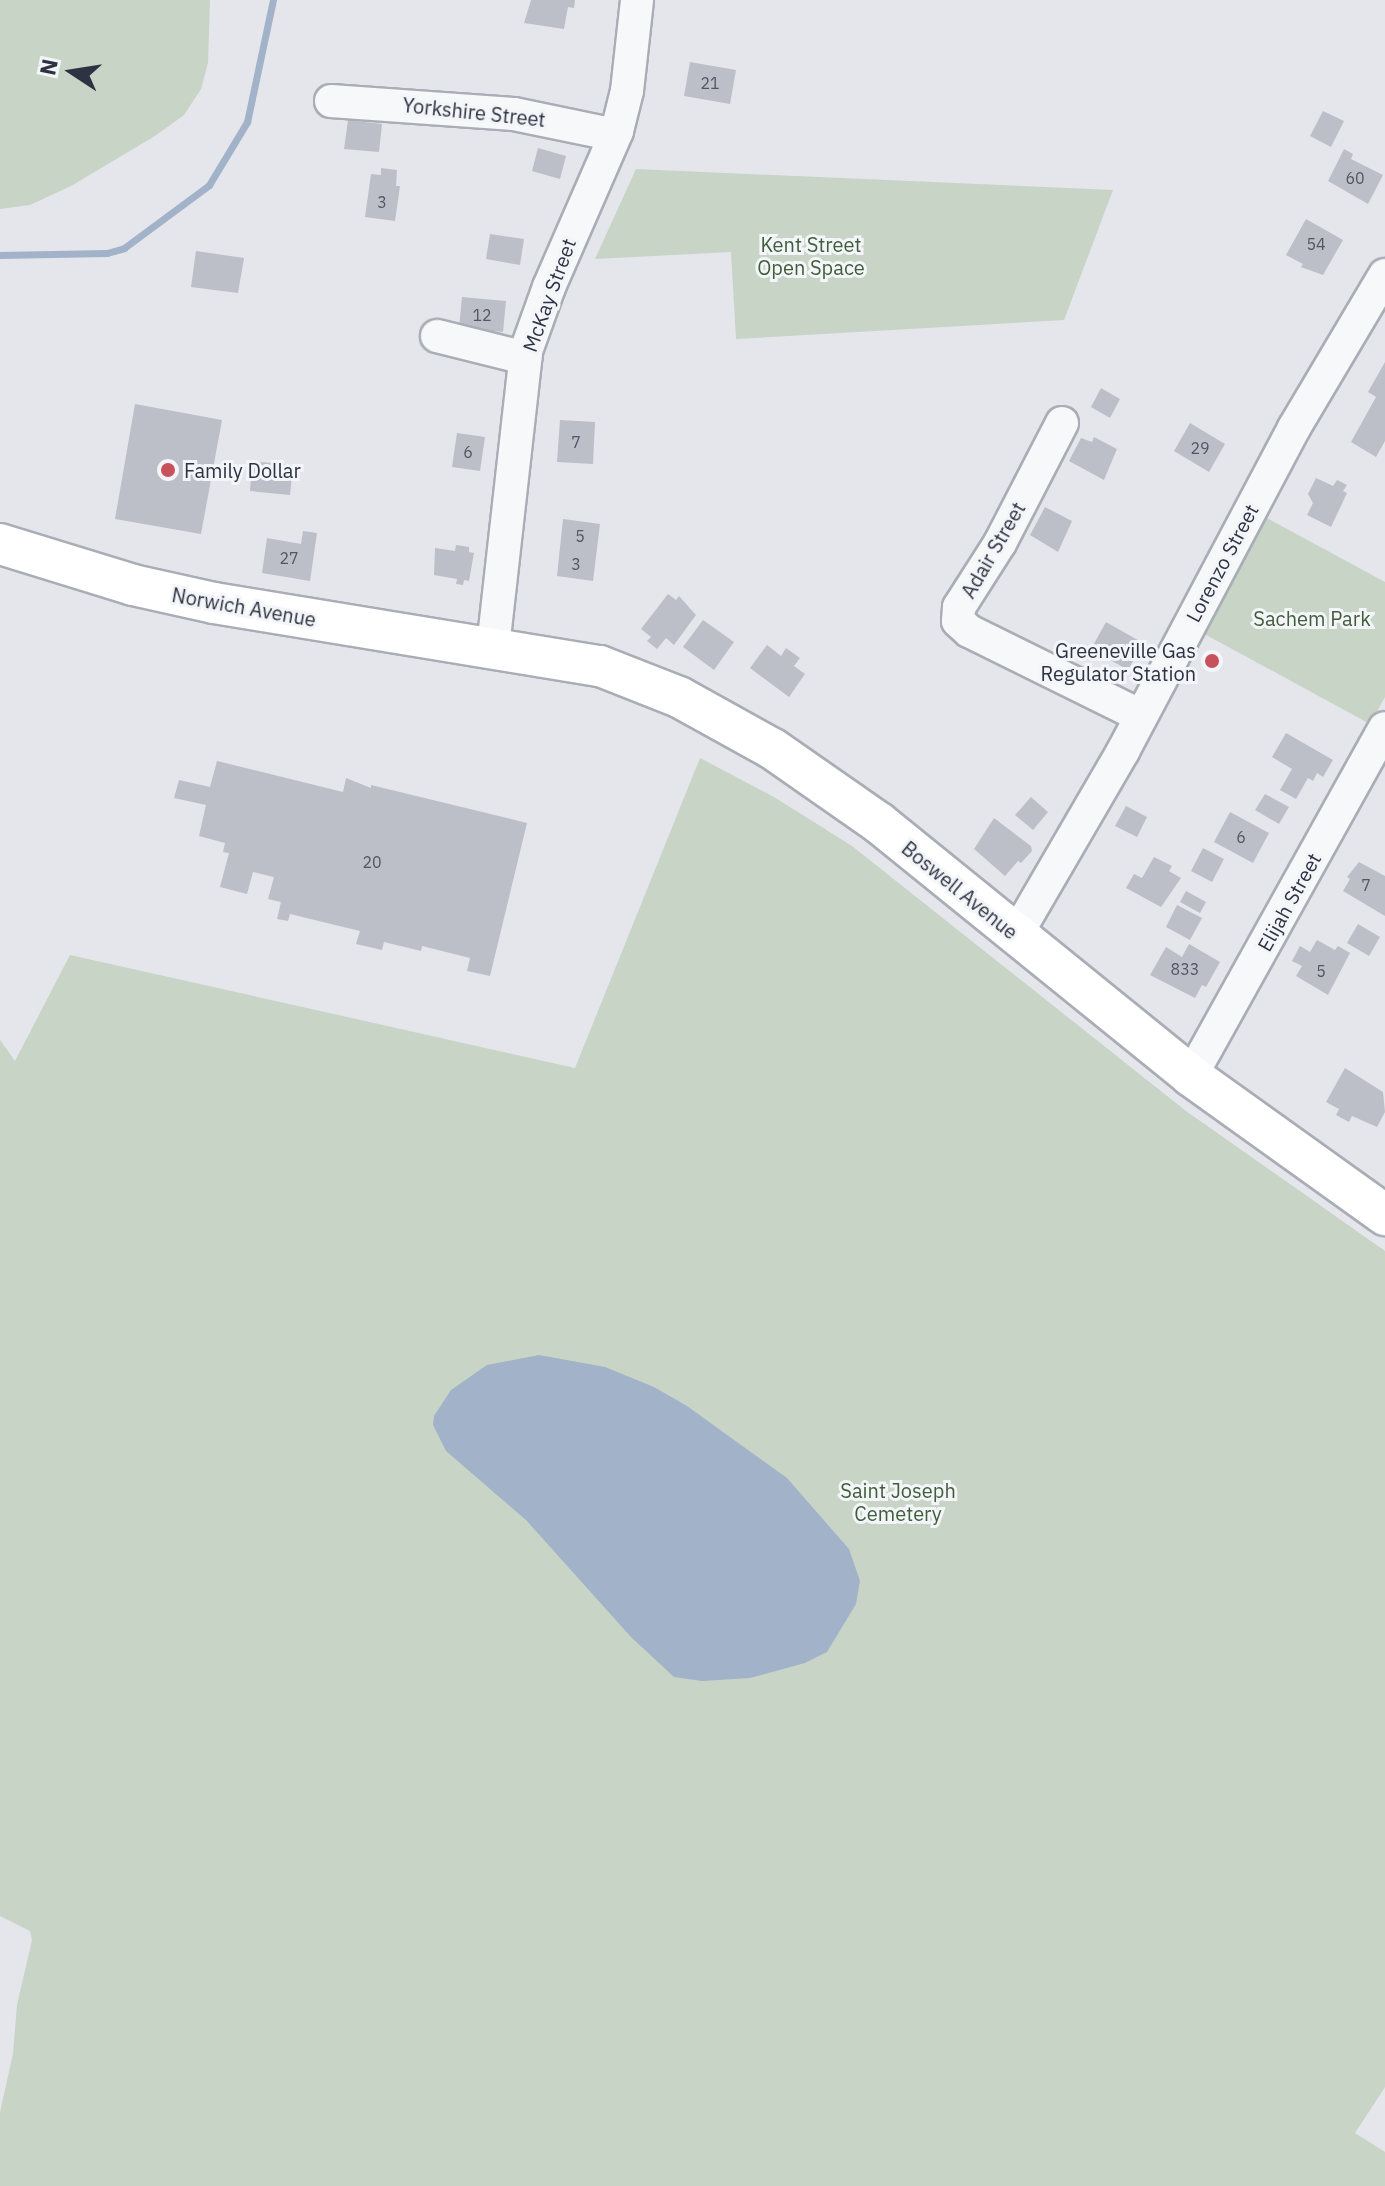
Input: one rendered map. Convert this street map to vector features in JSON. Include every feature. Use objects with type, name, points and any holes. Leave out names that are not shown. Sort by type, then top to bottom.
[{"type":"main road","name":"Norwich Avenue","points":[[0,544],[133,585],[214,603],[493,647]]},
{"type":"main road","name":"Boswell Avenue","points":[[493,647],[600,666],[679,697],[773,749],[879,823],[1191,1076],[1381,1203]]},
{"type":"street","name":"McKay Street","points":[[493,647],[525,358],[549,287],[615,135],[627,91],[637,0]]},
{"type":"street","name":"Yorkshire Street","points":[[331,101],[514,114],[615,135]]},
{"type":"street","name":"Lorenzo Street","points":[[1016,935],[1141,716],[1283,448],[1385,275]]},
{"type":"street","points":[[437,336],[525,358]]},
{"type":"street","name":"Adair Street","points":[[1062,423],[1000,543],[959,607],[958,621],[969,631],[1141,716]]},
{"type":"street","name":"Elijah Street","points":[[1191,1076],[1385,728]]},
{"type":"green space","points":[[0,0],[210,0],[208,63],[201,89],[184,115],[155,136],[71,186],[30,205],[0,209]]},
{"type":"green space","name":"Kent Street Open Space","points":[[636,169],[1113,190],[1064,320],[736,339],[731,252],[595,259]]},
{"type":"green space","name":"Sachem Park","points":[[1263,516],[1385,582],[1385,697],[1370,724],[1199,631]]},
{"type":"green space","name":"Saint Joseph Cemetery","points":[[700,758],[774,797],[852,846],[1186,1111],[1385,1251],[1385,2087],[1355,2133],[1385,2152],[1385,2186],[0,2186],[0,2112],[13,2054],[17,2005],[32,1940],[30,1931],[0,1916],[0,1040],[15,1061],[70,955],[575,1068]]},
{"type":"water","points":[[539,1355],[605,1367],[654,1387],[687,1406],[787,1478],[849,1549],[860,1581],[856,1604],[827,1652],[805,1663],[750,1678],[702,1681],[674,1677],[631,1637],[526,1520],[446,1451],[433,1425],[434,1416],[451,1390],[487,1365]]},
{"type":"building","points":[[531,0],[575,0],[574,8],[568,7],[564,29],[524,23]]},
{"type":"building","points":[[690,62],[736,70],[730,104],[684,96]]},
{"type":"building","points":[[1323,111],[1344,121],[1331,147],[1310,136]]},
{"type":"building","points":[[348,120],[382,124],[379,152],[344,149]]},
{"type":"building","points":[[538,148],[566,156],[560,179],[532,171]]},
{"type":"building","points":[[1344,149],[1353,154],[1351,159],[1383,175],[1368,204],[1328,181]]},
{"type":"building","points":[[381,168],[397,170],[396,186],[400,186],[395,221],[365,217],[371,174],[381,175]]},
{"type":"building","points":[[1306,219],[1343,240],[1323,275],[1301,267],[1303,264],[1286,255]]},
{"type":"building","points":[[490,234],[524,239],[520,265],[486,259]]},
{"type":"building","points":[[196,251],[244,258],[238,293],[191,287]]},
{"type":"building","points":[[462,297],[506,301],[503,332],[459,328]]},
{"type":"building","points":[[1385,362],[1385,441],[1376,457],[1351,442],[1376,397],[1368,392]]},
{"type":"building","points":[[1101,388],[1120,399],[1110,418],[1091,407]]},
{"type":"building","name":"Family Dollar","points":[[135,404],[222,420],[201,534],[115,519]]},
{"type":"building","points":[[560,420],[595,422],[593,464],[557,462]]},
{"type":"building","points":[[1190,423],[1225,444],[1209,472],[1174,451]]},
{"type":"building","points":[[457,433],[485,437],[480,471],[452,467]]},
{"type":"building","points":[[1094,437],[1117,449],[1104,480],[1069,461],[1081,438],[1092,442]]},
{"type":"building","points":[[252,461],[293,465],[290,495],[250,491]]},
{"type":"building","points":[[1316,478],[1333,486],[1337,480],[1347,485],[1343,491],[1347,493],[1331,527],[1307,515],[1313,503],[1308,494]]},
{"type":"building","points":[[1045,507],[1072,521],[1058,552],[1030,535]]},
{"type":"building","points":[[563,519],[600,524],[593,581],[557,576]]},
{"type":"building","points":[[303,531],[317,533],[310,581],[262,573],[267,538],[301,544]]},
{"type":"building","points":[[456,545],[469,547],[469,552],[474,553],[469,581],[464,580],[463,585],[456,584],[457,579],[434,575],[435,548],[455,551]]},
{"type":"building","points":[[668,594],[676,600],[679,596],[696,615],[674,645],[666,638],[657,649],[647,641],[651,637],[641,629]]},
{"type":"building","points":[[703,620],[734,642],[714,670],[683,647]]},
{"type":"building","points":[[1106,622],[1143,643],[1128,670],[1091,649]]},
{"type":"building","points":[[767,645],[781,656],[786,648],[800,658],[794,666],[805,674],[789,697],[750,668]]},
{"type":"building","name":"Greeneville Gas Regulator Station","points":[[1209,652],[1221,659],[1215,670],[1203,663]]},
{"type":"building","points":[[1286,733],[1333,760],[1323,777],[1317,773],[1313,781],[1308,778],[1296,799],[1280,790],[1292,769],[1272,757]]},
{"type":"building","points":[[217,761],[343,792],[346,778],[371,788],[371,785],[527,823],[490,976],[467,971],[470,958],[422,946],[421,951],[384,942],[382,950],[356,944],[360,931],[290,914],[288,921],[277,919],[281,902],[268,899],[274,877],[253,872],[247,894],[220,887],[229,853],[223,852],[225,843],[199,836],[206,805],[174,798],[179,780],[210,787]]},
{"type":"building","points":[[1265,794],[1289,807],[1279,824],[1255,810]]},
{"type":"building","points":[[1031,797],[1048,812],[1033,830],[1015,815]]},
{"type":"building","points":[[1126,806],[1147,817],[1137,837],[1115,826]]},
{"type":"building","points":[[1230,812],[1269,833],[1253,863],[1214,842]]},
{"type":"building","points":[[994,818],[1031,846],[1032,851],[1005,876],[974,849]]},
{"type":"building","points":[[1203,848],[1224,859],[1212,882],[1191,871]]},
{"type":"building","points":[[1154,857],[1172,866],[1169,871],[1181,878],[1161,907],[1126,888],[1134,874],[1142,878]]},
{"type":"building","points":[[1359,862],[1385,876],[1385,916],[1343,891],[1350,879],[1347,877]]},
{"type":"building","points":[[1186,891],[1206,902],[1200,913],[1180,902]]},
{"type":"building","points":[[1177,905],[1202,918],[1190,940],[1166,927]]},
{"type":"building","points":[[1358,924],[1380,937],[1369,956],[1347,943]]},
{"type":"building","points":[[1317,940],[1335,950],[1338,946],[1350,953],[1328,995],[1296,976],[1302,966],[1292,961],[1300,946],[1310,952]]},
{"type":"building","points":[[1189,944],[1220,962],[1206,987],[1202,985],[1195,998],[1150,975],[1166,947],[1182,957]]},
{"type":"building","points":[[1345,1068],[1383,1092],[1385,1112],[1377,1127],[1352,1116],[1349,1122],[1336,1115],[1339,1109],[1326,1102]]},
{"type":"waterway","points":[[0,255],[107,253],[124,248],[209,185],[247,122],[273,0]]},
{"type":"place","name":"Family Dollar","points":[[168,470]]},
{"type":"place","name":"Greeneville Gas Regulator Station","points":[[1212,661]]}]
